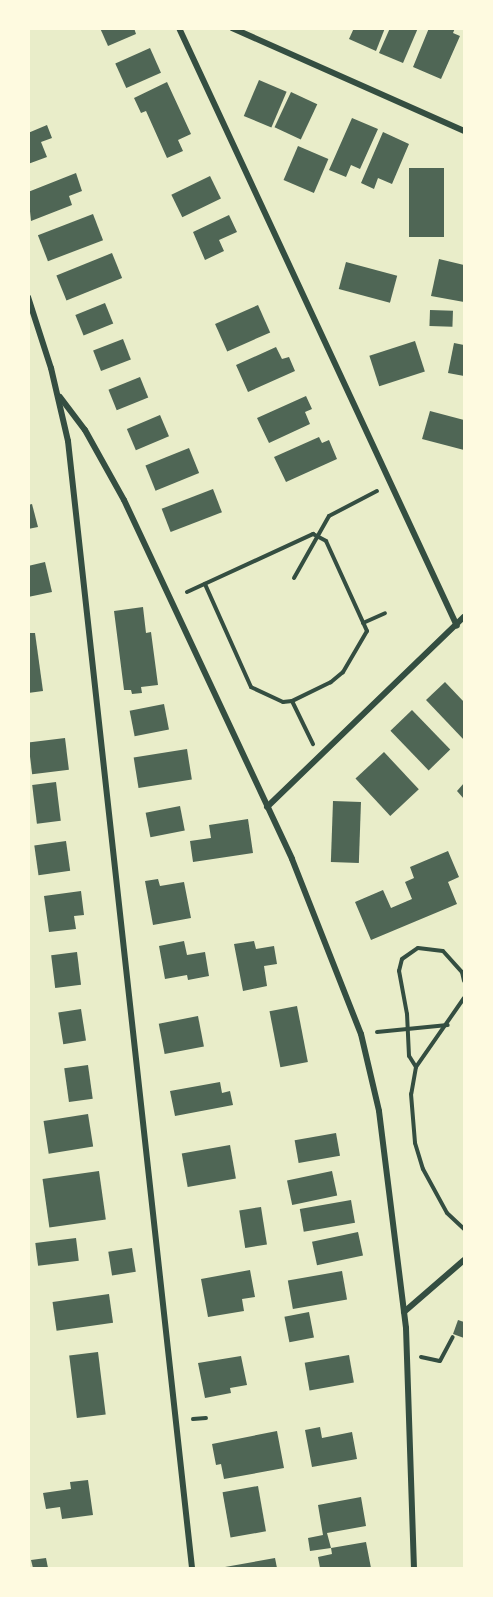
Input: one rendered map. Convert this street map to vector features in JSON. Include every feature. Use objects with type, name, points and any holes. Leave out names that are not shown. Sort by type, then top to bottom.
[{"type":"street","points":[[179,28],[457,626]]},
{"type":"street","points":[[232,28],[465,131]]},
{"type":"street","points":[[28,297],[58,394],[71,464],[192,1569]]},
{"type":"street","points":[[58,394],[89,438],[124,500],[299,877],[361,1034],[379,1111],[404,1312],[414,1569]]},
{"type":"street","points":[[267,807],[465,617]]},
{"type":"street","points":[[404,1312],[465,1260]]},
{"type":"path","points":[[294,578],[332,513],[391,484]]},
{"type":"path","points":[[187,592],[313,534],[326,541],[367,631],[343,672],[331,682],[292,702],[283,702],[251,687],[205,584]]},
{"type":"path","points":[[363,623],[385,613]]},
{"type":"path","points":[[292,702],[319,758]]},
{"type":"path","points":[[416,1067],[409,1056],[408,1027],[399,971],[402,959],[409,952],[418,948],[443,951],[462,972],[465,981]]},
{"type":"path","points":[[465,998],[416,1067],[411,1094],[415,1143],[423,1169],[440,1201],[465,1229]]},
{"type":"path","points":[[361,1034],[408,1027],[448,1025]]},
{"type":"path","points":[[421,1357],[440,1360],[453,1337]]},
{"type":"path","points":[[193,1419],[206,1418]]},
{"type":"building","points":[[100,28],[134,28],[136,34],[108,46]]},
{"type":"building","points":[[354,28],[385,28],[376,51],[349,39]]},
{"type":"building","points":[[390,28],[418,28],[403,63],[379,53]]},
{"type":"building","points":[[429,28],[455,28],[453,33],[460,36],[441,79],[413,67]]},
{"type":"building","points":[[150,48],[161,73],[126,88],[115,63]]},
{"type":"building","points":[[259,80],[287,92],[271,128],[244,116]]},
{"type":"building","points":[[167,82],[191,134],[178,140],[183,151],[167,158],[146,111],[141,113],[134,98]]},
{"type":"building","points":[[291,92],[317,104],[301,140],[275,127]]},
{"type":"building","points":[[352,118],[378,129],[360,169],[351,165],[346,177],[329,170]]},
{"type":"building","points":[[47,125],[52,138],[41,142],[47,157],[28,164],[28,133]]},
{"type":"building","points":[[383,132],[409,144],[392,184],[378,178],[374,189],[361,183]]},
{"type":"building","points":[[298,146],[328,159],[314,193],[284,180]]},
{"type":"building","points":[[409,168],[444,168],[444,237],[409,237]]},
{"type":"building","points":[[76,173],[82,191],[69,196],[72,205],[31,221],[28,192]]},
{"type":"building","points":[[210,176],[221,198],[182,217],[171,195]]},
{"type":"building","points":[[93,214],[103,240],[48,261],[38,235]]},
{"type":"building","points":[[229,215],[237,232],[219,240],[224,251],[205,260],[193,232]]},
{"type":"building","points":[[112,253],[122,278],[66,301],[56,275]]},
{"type":"building","points":[[439,259],[464,265],[464,302],[431,296]]},
{"type":"building","points":[[346,262],[397,276],[390,303],[339,289]]},
{"type":"building","points":[[105,303],[113,323],[84,335],[75,315]]},
{"type":"building","points":[[258,305],[270,332],[227,352],[215,324]]},
{"type":"building","points":[[430,310],[453,311],[452,327],[429,326]]},
{"type":"building","points":[[123,339],[131,360],[101,371],[93,350]]},
{"type":"building","points":[[415,341],[425,371],[379,386],[369,356]]},
{"type":"building","points":[[454,343],[464,345],[464,376],[448,373]]},
{"type":"building","points":[[276,347],[282,359],[289,357],[295,371],[248,392],[236,365]]},
{"type":"building","points":[[140,377],[148,397],[117,410],[108,390]]},
{"type":"building","points":[[306,396],[312,409],[305,412],[310,424],[269,443],[257,418]]},
{"type":"building","points":[[430,411],[464,420],[464,450],[422,439]]},
{"type":"building","points":[[160,415],[169,436],[136,450],[127,429]]},
{"type":"building","points":[[319,437],[322,443],[329,440],[337,459],[286,482],[274,457]]},
{"type":"building","points":[[189,448],[199,473],[156,491],[145,466]]},
{"type":"building","points":[[213,489],[222,512],[171,532],[162,509]]},
{"type":"building","points":[[32,504],[38,527],[28,529],[28,505]]},
{"type":"building","points":[[45,562],[52,592],[28,597],[28,566]]},
{"type":"building","points":[[143,607],[146,633],[151,632],[158,685],[141,687],[142,693],[132,694],[131,690],[124,690],[114,611]]},
{"type":"building","points":[[28,633],[35,633],[43,691],[28,693]]},
{"type":"building","points":[[445,682],[464,702],[464,740],[426,700]]},
{"type":"building","points":[[164,704],[169,730],[135,736],[130,711]]},
{"type":"building","points":[[412,710],[450,750],[429,770],[390,731]]},
{"type":"building","points":[[65,738],[69,770],[32,774],[28,743]]},
{"type":"building","points":[[187,749],[192,780],[139,788],[134,757]]},
{"type":"building","points":[[384,752],[419,789],[390,816],[355,779]]},
{"type":"building","points":[[56,782],[61,821],[37,824],[32,785]]},
{"type":"building","points":[[464,783],[464,799],[457,791]]},
{"type":"building","points":[[333,801],[361,802],[359,863],[331,862]]},
{"type":"building","points":[[180,806],[185,831],[150,837],[146,813]]},
{"type":"building","points":[[248,819],[253,853],[193,862],[190,841],[211,838],[209,825]]},
{"type":"building","points":[[66,841],[70,871],[38,875],[34,845]]},
{"type":"building","points":[[448,851],[459,877],[448,882],[457,904],[371,940],[355,902],[383,890],[391,908],[412,899],[405,882],[414,878],[410,867]]},
{"type":"building","points":[[158,879],[160,886],[184,882],[191,918],[153,925],[145,881]]},
{"type":"building","points":[[81,891],[84,915],[74,916],[76,929],[49,932],[44,896]]},
{"type":"building","points":[[184,941],[187,955],[205,952],[209,976],[188,980],[187,975],[165,979],[159,946]]},
{"type":"building","points":[[254,941],[256,949],[274,946],[277,964],[264,966],[267,986],[243,991],[234,944]]},
{"type":"building","points":[[77,952],[81,985],[55,988],[51,955]]},
{"type":"building","points":[[297,1006],[308,1062],[280,1067],[270,1011]]},
{"type":"building","points":[[81,1009],[86,1041],[63,1044],[58,1013]]},
{"type":"building","points":[[198,1016],[204,1046],[165,1054],[159,1024]]},
{"type":"building","points":[[88,1065],[93,1099],[69,1102],[64,1068]]},
{"type":"building","points":[[220,1082],[222,1093],[230,1091],[233,1105],[175,1116],[170,1091]]},
{"type":"building","points":[[88,1114],[93,1147],[49,1154],[44,1121]]},
{"type":"building","points":[[336,1133],[340,1156],[299,1163],[295,1140]]},
{"type":"building","points":[[230,1145],[236,1178],[188,1187],[182,1154]]},
{"type":"building","points":[[99,1171],[106,1220],[49,1227],[43,1179]]},
{"type":"building","points":[[332,1171],[337,1195],[292,1205],[287,1181]]},
{"type":"building","points":[[351,1200],[355,1223],[304,1232],[300,1209]]},
{"type":"building","points":[[261,1207],[267,1245],[245,1248],[239,1210]]},
{"type":"building","points":[[358,1232],[363,1255],[317,1265],[312,1242]]},
{"type":"building","points":[[76,1238],[79,1261],[38,1266],[35,1243]]},
{"type":"building","points":[[132,1248],[136,1272],[112,1275],[108,1252]]},
{"type":"building","points":[[250,1270],[255,1297],[242,1299],[244,1311],[208,1317],[201,1279]]},
{"type":"building","points":[[342,1271],[347,1300],[293,1309],[288,1281]]},
{"type":"building","points":[[109,1294],[113,1323],[57,1331],[53,1302]]},
{"type":"building","points":[[309,1312],[314,1338],[289,1342],[284,1317]]},
{"type":"building","points":[[458,1320],[464,1322],[464,1338],[453,1334]]},
{"type":"building","points":[[98,1352],[106,1415],[77,1418],[69,1356]]},
{"type":"building","points":[[349,1355],[354,1383],[310,1390],[305,1363]]},
{"type":"building","points":[[241,1356],[247,1385],[230,1388],[231,1393],[205,1398],[198,1363]]},
{"type":"building","points":[[320,1427],[322,1438],[352,1432],[357,1459],[312,1467],[305,1430]]},
{"type":"building","points":[[277,1431],[284,1468],[224,1479],[221,1464],[216,1465],[212,1444]]},
{"type":"building","points":[[88,1480],[93,1515],[62,1519],[60,1507],[46,1509],[43,1493],[71,1489],[70,1482]]},
{"type":"building","points":[[258,1486],[266,1531],[231,1538],[223,1492]]},
{"type":"building","points":[[361,1497],[366,1526],[327,1533],[331,1548],[310,1551],[308,1538],[323,1535],[318,1505]]},
{"type":"building","points":[[366,1542],[371,1568],[320,1568],[318,1557],[332,1554],[331,1548]]},
{"type":"building","points":[[46,1558],[48,1568],[33,1568],[31,1560]]},
{"type":"building","points":[[275,1558],[277,1568],[225,1567]]}]
